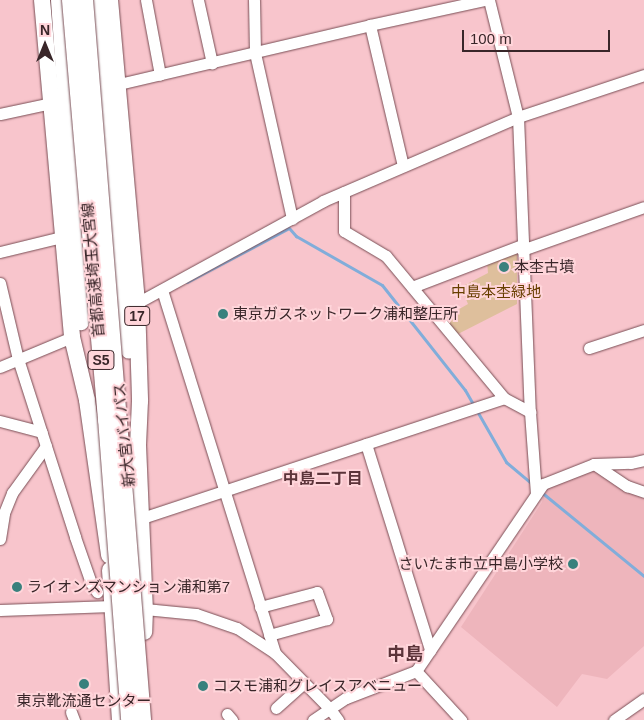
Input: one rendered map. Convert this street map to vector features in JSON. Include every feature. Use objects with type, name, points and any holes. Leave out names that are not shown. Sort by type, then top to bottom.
[{"type":"highway","points":[[42,0],[62,237],[109,555]]},
{"type":"highway","points":[[59,0],[77,331]]},
{"type":"highway","name":"首都高速埼玉大宮線","points":[[70,0],[106,419],[129,720]]},
{"type":"highway","name":"新大宮バイパス","points":[[74,0],[90,195],[109,555],[120,720]]},
{"type":"highway","name":"首都高速埼玉大宮線","points":[[84,0],[143,720]]},
{"type":"highway","name":"新大宮バイパス","points":[[84,0],[99,194],[144,632],[151,720]]},
{"type":"highway","points":[[97,0],[138,445]]},
{"type":"highway","name":"17","points":[[110,0],[120,84],[137,303],[140,401],[138,445],[145,609],[144,632]]},
{"type":"street","points":[[146,0],[160,75]]},
{"type":"street","points":[[198,0],[212,63]]},
{"type":"street","points":[[254,0],[255,52],[292,219]]},
{"type":"street","points":[[120,84],[485,0]]},
{"type":"street","points":[[489,0],[518,118],[522,248],[536,494]]},
{"type":"street","points":[[370,25],[403,166]]},
{"type":"street","points":[[137,303],[344,192],[518,118],[644,75]]},
{"type":"street","points":[[0,114],[51,103]]},
{"type":"street","points":[[344,192],[344,231],[386,256],[504,398],[530,412]]},
{"type":"street","points":[[412,287],[644,207]]},
{"type":"street","points":[[0,252],[62,237]]},
{"type":"street","points":[[0,283],[18,359],[91,583],[98,592]]},
{"type":"street","points":[[162,290],[275,653]]},
{"type":"street","points":[[589,348],[644,330]]},
{"type":"street","points":[[0,367],[77,331]]},
{"type":"street","points":[[142,518],[504,398]]},
{"type":"street","points":[[0,421],[42,432]]},
{"type":"street","points":[[366,444],[430,650]]},
{"type":"street","points":[[0,539],[4,513],[12,493],[46,446]]},
{"type":"street","points":[[313,720],[346,698],[416,671],[543,484],[594,464],[631,463],[644,460]]},
{"type":"street","points":[[594,464],[627,486],[644,492]]},
{"type":"street","points":[[0,493],[12,493]]},
{"type":"street","points":[[260,607],[317,592],[327,619],[269,635]]},
{"type":"street","points":[[0,610],[112,606]]},
{"type":"street","points":[[145,609],[204,616],[237,628],[275,653],[330,709],[338,720]]},
{"type":"street","points":[[416,671],[461,720]]},
{"type":"street","points":[[276,708],[304,683]]},
{"type":"street","points":[[614,720],[644,699]]},
{"type":"shaded area","name":"さいたま市立中島小学校","points":[[596,467],[644,495],[644,646],[607,679],[582,674],[557,707],[461,627],[542,502],[545,489]]},
{"type":"green space","name":"中島本杢緑地","points":[[517,251],[517,304],[456,335],[442,319],[468,304],[461,287],[488,273],[487,261]]},
{"type":"waterway","points":[[187,282],[289,228],[296,236],[382,285],[465,390],[506,462],[532,484]]},
{"type":"waterway","points":[[540,491],[644,576]]},
{"type":"place","name":"本杢古墳","points":[[504,267]]},
{"type":"place","name":"東京ガスネットワーク浦和整圧所","points":[[223,314]]},
{"type":"place","name":"さいたま市立中島小学校","points":[[573,564]]},
{"type":"place","name":"ライオンズマンション浦和第7","points":[[17,587]]},
{"type":"place","name":"東京靴流通センター","points":[[84,684]]},
{"type":"place","name":"コスモ浦和グレイスアベニュー","points":[[203,686]]},
{"type":"district","name":"中島二丁目","points":[[323,479]]},
{"type":"district","name":"中島","points":[[405,654]]}]
